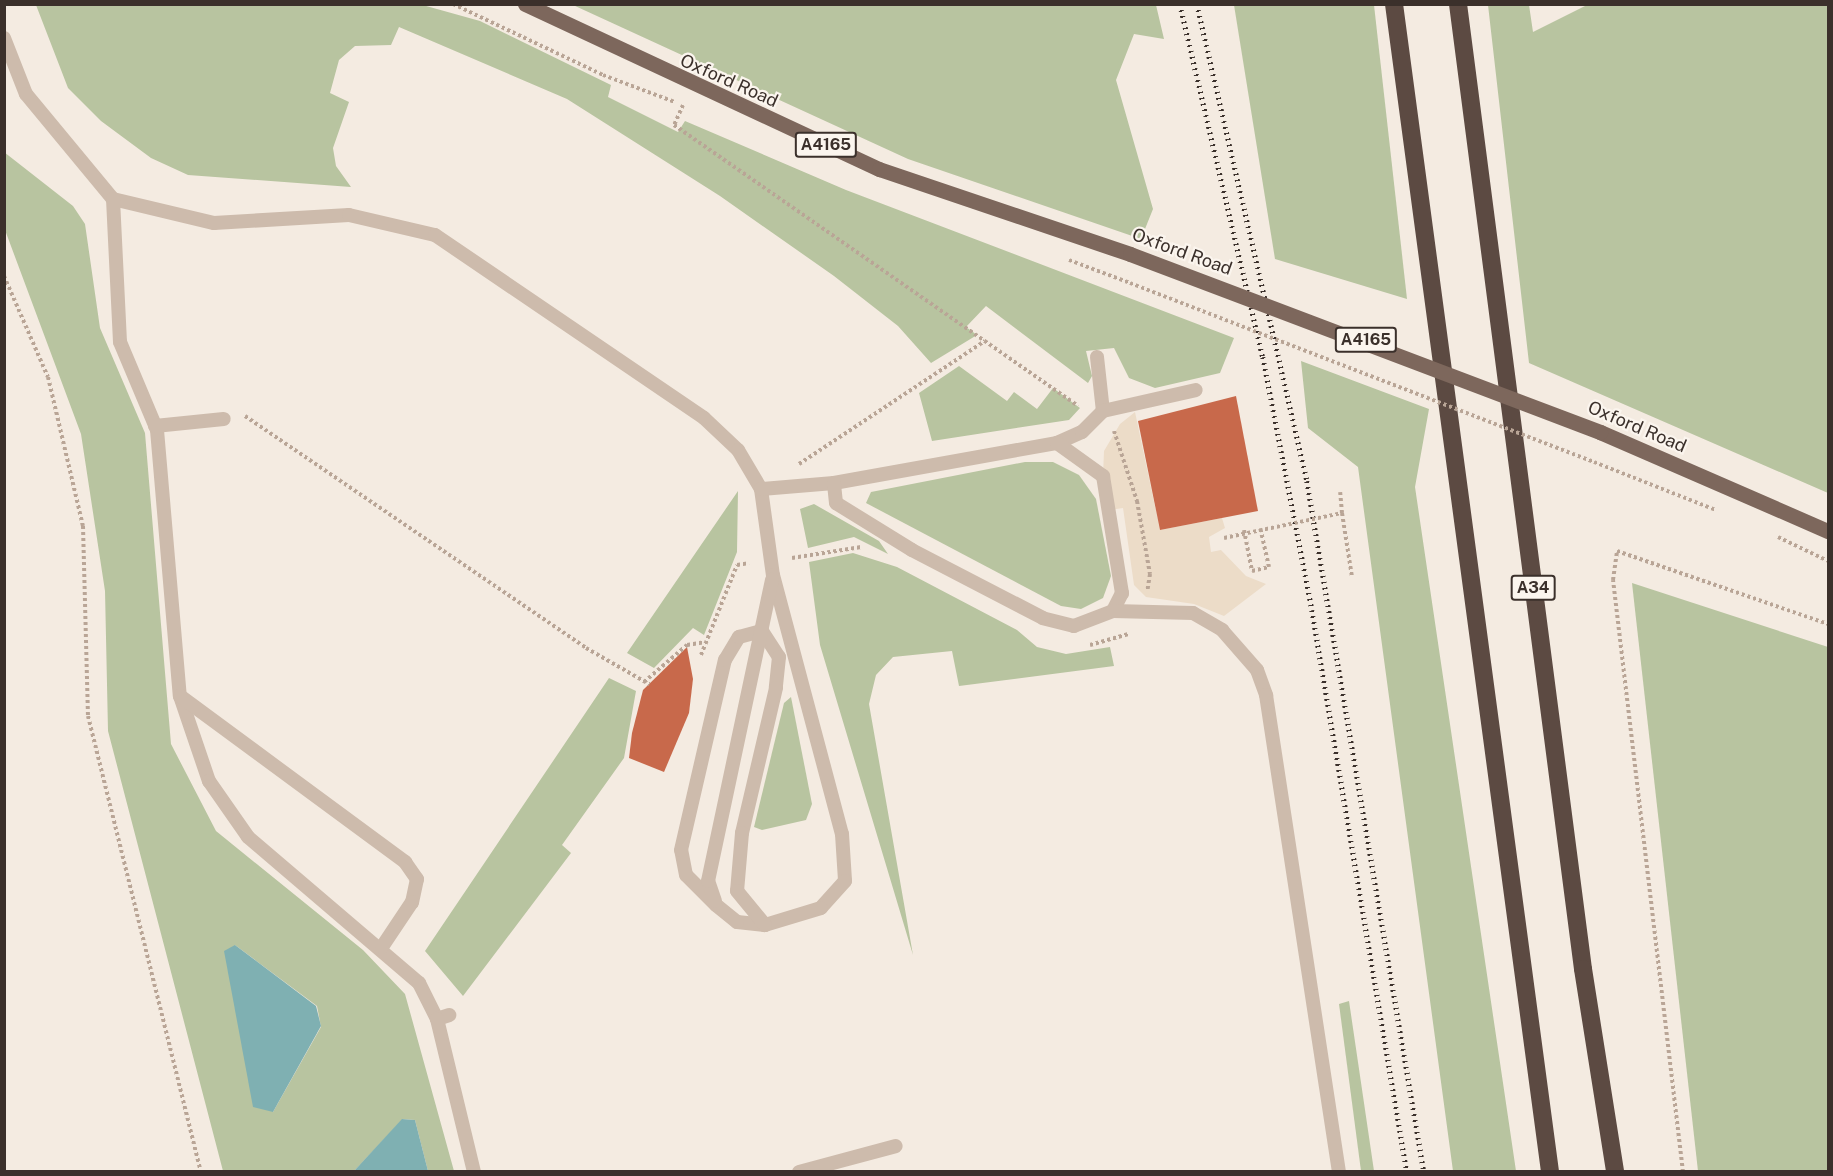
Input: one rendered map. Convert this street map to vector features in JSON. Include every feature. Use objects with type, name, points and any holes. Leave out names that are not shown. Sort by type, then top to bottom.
[{"type":"highway","points":[[1394,4],[1550,1172]]},
{"type":"highway","name":"A34","points":[[1458,4],[1583,969],[1615,1172]]},
{"type":"main road","name":"Oxford Road","points":[[525,4],[879,169],[1130,254],[1600,432],[1828,531]]},
{"type":"lane","points":[[4,39],[26,94],[113,199],[120,342],[155,426],[180,696],[209,781],[248,837],[382,947],[419,983],[443,1017],[474,1172]]},
{"type":"lane","points":[[113,199],[214,222],[349,215],[435,235],[704,418],[738,450],[761,489],[773,575],[842,834],[845,881],[821,908],[765,925],[737,922],[716,905],[686,875],[681,850],[725,660],[739,637],[762,631]]},
{"type":"lane","points":[[1097,357],[1103,411]]},
{"type":"lane","points":[[761,489],[834,483],[1057,443],[1082,432],[1103,411],[1197,390]]},
{"type":"lane","points":[[155,426],[224,419]]},
{"type":"lane","points":[[1057,443],[1103,476],[1121,564],[1122,593],[1113,611]]},
{"type":"lane","points":[[834,483],[836,503],[912,550],[1043,618],[1074,626],[1113,611],[1192,614],[1222,630],[1257,670],[1266,695],[1339,1172]]},
{"type":"lane","points":[[716,905],[708,881],[773,575]]},
{"type":"lane","points":[[762,631],[778,657],[776,688],[742,832],[737,891],[765,925]]},
{"type":"lane","points":[[180,696],[405,862],[417,879],[412,902],[382,947]]},
{"type":"lane","points":[[799,1172],[896,1146]]},
{"type":"path","points":[[453,4],[518,32]]},
{"type":"path","points":[[683,105],[674,125],[1084,410]]},
{"type":"path","points":[[4,276],[48,377],[82,526],[88,716],[201,1172]]},
{"type":"path","points":[[1130,282],[1724,513]]},
{"type":"path","points":[[761,489],[985,341]]},
{"type":"path","points":[[233,408],[647,683],[687,645],[706,642]]},
{"type":"path","points":[[1340,492],[1352,577]]},
{"type":"path","points":[[1224,538],[1244,530],[1342,513]]},
{"type":"path","points":[[1244,530],[1252,571],[1269,567],[1260,527]]},
{"type":"path","points":[[1766,531],[1828,561]]},
{"type":"path","points":[[1683,1172],[1613,580],[1617,551],[1828,624]]},
{"type":"green space","points":[[419,4],[480,21],[611,85],[608,97],[678,132],[685,121],[846,190],[1234,338],[1220,373],[1155,388],[1129,378],[1114,348],[1086,351],[1092,376],[1088,383],[986,306],[966,327],[977,335],[931,363],[898,326],[834,276],[720,196],[567,99],[399,27],[391,45],[355,46],[339,60],[330,93],[349,102],[333,148],[336,166],[351,187],[188,175],[151,158],[101,121],[68,88],[36,5]]},
{"type":"green space","points":[[573,5],[1156,5],[1164,39],[1134,34],[1116,80],[1153,209],[1141,239],[908,159]]},
{"type":"green space","points":[[1234,5],[1374,5],[1407,299],[1275,259]]},
{"type":"green space","points":[[1488,5],[1529,5],[1533,32],[1587,5],[1828,5],[1828,493],[1529,363]]},
{"type":"green space","points":[[4,152],[73,206],[85,224],[100,328],[145,433],[171,744],[216,831],[363,950],[405,994],[454,1171],[428,1171],[415,1120],[403,1119],[354,1171],[223,1171],[108,731],[105,591],[81,434],[5,230]],"holes":[[[235,945],[317,1006],[321,1027],[273,1112]]]},
{"type":"green space","points":[[1301,361],[1429,409],[1415,487],[1516,1171],[1453,1171],[1358,467],[1308,428]]},
{"type":"green space","points":[[959,366],[1007,401],[1014,392],[1037,409],[1053,388],[1080,408],[1069,420],[932,441],[919,393]]},
{"type":"green space","points":[[1025,462],[1053,462],[1079,475],[1096,499],[1111,576],[1103,598],[1081,609],[1061,606],[866,503],[871,492]]},
{"type":"green space","points":[[738,491],[737,552],[704,635],[693,628],[654,668],[627,653]]},
{"type":"green space","points":[[814,504],[879,541],[888,554],[854,537],[808,548],[800,509]]},
{"type":"green space","points":[[853,553],[897,567],[1017,630],[1037,647],[1066,654],[1110,647],[1114,666],[959,686],[952,651],[893,657],[876,675],[869,704],[913,955],[820,645],[809,562]]},
{"type":"green space","points":[[1632,583],[1828,647],[1828,1171],[1698,1171]]},
{"type":"green space","points":[[609,678],[636,691],[624,758],[562,845],[571,853],[463,996],[425,951]]},
{"type":"green space","points":[[791,697],[812,804],[806,820],[762,830],[754,827],[784,703]]},
{"type":"green space","points":[[1349,1001],[1374,1171],[1361,1171],[1339,1004]]},
{"type":"shaded area","points":[[1135,412],[1160,530],[1222,518],[1225,528],[1209,537],[1211,552],[1221,550],[1246,576],[1266,584],[1224,616],[1194,604],[1146,597],[1134,585],[1123,508],[1110,510],[1103,476],[1104,451],[1120,424]]},
{"type":"water","points":[[235,945],[316,1006],[321,1026],[273,1112],[253,1107],[224,951]]},
{"type":"water","points":[[402,1119],[415,1120],[428,1171],[354,1171]]},
{"type":"building","points":[[1236,396],[1258,511],[1160,530],[1138,421]]},
{"type":"building","points":[[687,647],[693,679],[689,713],[664,772],[629,758],[632,733],[643,690]]},
{"type":"railway","points":[[1180,4],[1263,357],[1312,610],[1407,1172]]},
{"type":"railway","points":[[1197,4],[1307,481],[1424,1172]]}]
